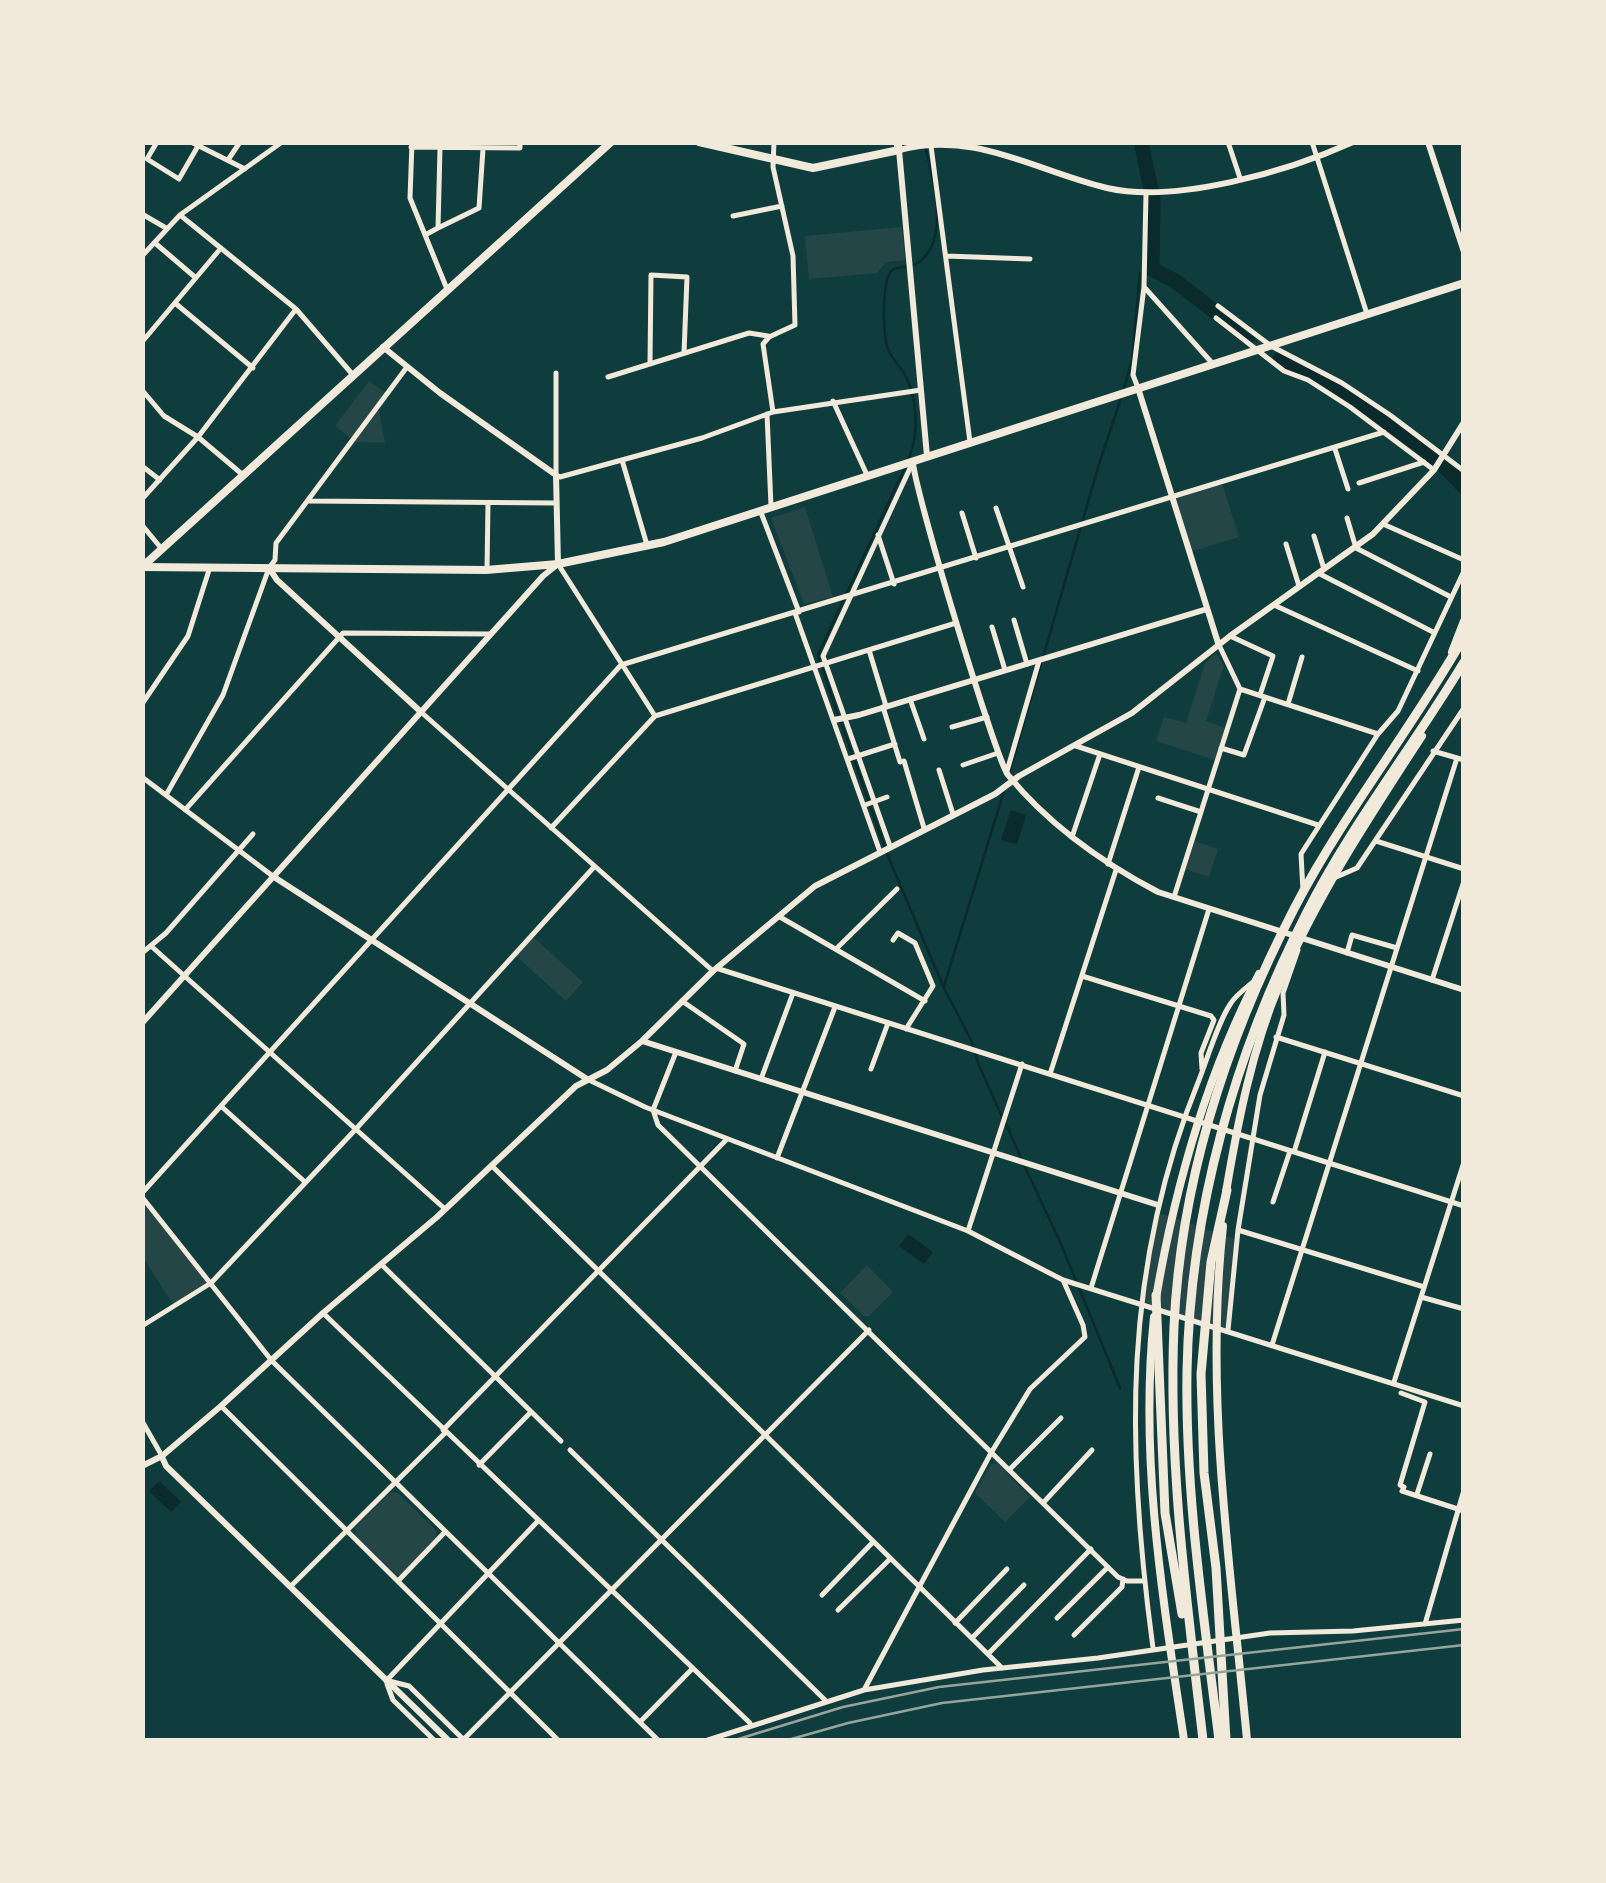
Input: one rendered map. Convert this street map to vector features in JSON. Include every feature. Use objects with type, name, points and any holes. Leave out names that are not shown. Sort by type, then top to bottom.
[{"type":"highway","points":[[1203,1740],[1177,1506],[1173,1372],[1180,1260],[1205,1132],[1244,1015],[1296,905],[1336,836],[1464,640]]},
{"type":"highway","points":[[1222,1740],[1192,1504],[1187,1372],[1196,1264],[1216,1152],[1258,1020],[1308,910],[1355,830],[1464,668]]},
{"type":"highway","points":[[1222,1740],[1216,1568],[1204,1473],[1202,1374],[1211,1262],[1226,1190]]},
{"type":"highway","points":[[1156,1295],[1165,1513],[1198,1696]]},
{"type":"main road","points":[[142,567],[611,142]]},
{"type":"main road","points":[[699,142],[773,161],[825,167],[898,146]]},
{"type":"main road","points":[[142,567],[486,570],[558,564],[647,546],[1464,284]]},
{"type":"main road","points":[[1442,679],[1464,622]]},
{"type":"main road","points":[[1184,1740],[1164,1604],[1150,1456],[1151,1346],[1156,1295],[1175,1208],[1207,1094],[1255,980],[1303,894],[1464,640]]},
{"type":"main road","points":[[1247,1740],[1215,1408],[1216,1305],[1226,1190],[1242,1105],[1264,1026],[1301,937],[1332,879],[1464,668]]},
{"type":"street","points":[[157,142],[146,159],[179,179],[195,144],[246,169]]},
{"type":"street","points":[[228,160],[240,142]]},
{"type":"street","points":[[142,256],[180,214],[282,142]]},
{"type":"street","points":[[447,289],[410,198],[412,144],[483,149],[520,148],[520,142]]},
{"type":"street","points":[[608,377],[748,333],[768,337],[795,325],[794,270],[773,161],[774,142]]},
{"type":"street","points":[[1228,142],[1240,178]]},
{"type":"street","points":[[1312,142],[1368,314]]},
{"type":"street","points":[[927,456],[898,146],[969,144],[1105,188],[1147,194],[1240,178],[1317,158],[1354,142]]},
{"type":"street","points":[[1428,142],[1464,252]]},
{"type":"street","points":[[931,146],[970,442]]},
{"type":"street","points":[[438,228],[440,148]]},
{"type":"street","points":[[425,235],[479,208],[483,149]]},
{"type":"street","points":[[1147,194],[1144,287],[1133,375],[1206,609],[1240,689],[1174,897]]},
{"type":"street","points":[[733,216],[782,206]]},
{"type":"street","points":[[142,214],[166,228]]},
{"type":"street","points":[[180,214],[296,309],[352,376]]},
{"type":"street","points":[[155,243],[196,278]]},
{"type":"street","points":[[142,342],[221,248]]},
{"type":"street","points":[[946,256],[1030,259]]},
{"type":"street","points":[[650,364],[651,275],[687,277],[684,353]]},
{"type":"street","points":[[1144,287],[1213,364]]},
{"type":"street","points":[[174,304],[253,368]]},
{"type":"street","points":[[1218,306],[1272,346],[1342,383],[1464,471]]},
{"type":"street","points":[[142,500],[198,437],[296,309]]},
{"type":"street","points":[[1216,318],[1284,372],[1308,380],[1434,470]]},
{"type":"street","points":[[768,337],[764,344],[772,506]]},
{"type":"street","points":[[383,347],[558,476],[702,438],[770,413],[918,391]]},
{"type":"street","points":[[166,795],[223,695],[275,560],[276,543],[407,367]]},
{"type":"street","points":[[556,372],[558,564],[655,716]]},
{"type":"street","points":[[142,390],[164,416],[198,437],[243,476]]},
{"type":"street","points":[[833,401],[867,475]]},
{"type":"street","points":[[142,1466],[162,1456],[221,1406],[445,1210],[544,1115],[642,1041],[714,970],[815,886],[1000,790],[1010,778],[1132,713],[1230,636],[1356,548],[1434,470],[1464,422]]},
{"type":"street","points":[[658,1740],[272,1361],[142,1195],[621,665],[1384,432]]},
{"type":"street","points":[[1335,448],[1348,489]]},
{"type":"street","points":[[622,460],[647,546]]},
{"type":"street","points":[[881,852],[834,720],[820,665],[909,462]]},
{"type":"street","points":[[909,462],[999,752],[1010,778],[1044,814],[1116,870],[1174,897],[1464,990]]},
{"type":"street","points":[[1358,483],[1424,462]]},
{"type":"street","points":[[142,466],[160,480]]},
{"type":"street","points":[[309,501],[556,503]]},
{"type":"street","points":[[486,570],[488,502]]},
{"type":"street","points":[[996,508],[1022,587]]},
{"type":"street","points":[[760,510],[797,613],[844,718],[890,846]]},
{"type":"street","points":[[962,513],[976,559]]},
{"type":"street","points":[[1348,518],[1356,548],[1451,597]]},
{"type":"street","points":[[1383,524],[1464,560]]},
{"type":"street","points":[[142,525],[164,550]]},
{"type":"street","points":[[878,535],[894,584]]},
{"type":"street","points":[[1314,536],[1321,571]]},
{"type":"street","points":[[1286,544],[1299,586]]},
{"type":"street","points":[[142,1023],[558,564]]},
{"type":"street","points":[[142,704],[188,636],[210,568]]},
{"type":"street","points":[[269,568],[277,580],[422,712],[714,970],[1464,1206]]},
{"type":"street","points":[[1321,571],[1433,632]]},
{"type":"street","points":[[1303,894],[1301,854],[1378,734],[1398,710],[1464,571]]},
{"type":"street","points":[[1274,605],[1418,670]]},
{"type":"street","points":[[834,720],[1206,609]]},
{"type":"street","points":[[1014,620],[1028,664]]},
{"type":"street","points":[[552,828],[655,716],[958,622]]},
{"type":"street","points":[[992,627],[1005,670]]},
{"type":"street","points":[[185,810],[343,633],[492,634]]},
{"type":"street","points":[[1221,748],[1244,755],[1273,656],[1230,636]]},
{"type":"street","points":[[869,650],[894,744],[924,828]]},
{"type":"street","points":[[1288,704],[1302,657]]},
{"type":"street","points":[[1010,778],[1039,661]]},
{"type":"street","points":[[1240,689],[1378,734]]},
{"type":"street","points":[[910,699],[924,739]]},
{"type":"street","points":[[1332,879],[1357,868],[1464,708]]},
{"type":"street","points":[[952,727],[987,718]]},
{"type":"street","points":[[848,758],[894,744]]},
{"type":"street","points":[[1076,746],[1318,826]]},
{"type":"street","points":[[1272,1345],[1460,759],[1433,751]]},
{"type":"street","points":[[963,765],[999,752]]},
{"type":"street","points":[[1072,837],[1100,754]]},
{"type":"street","points":[[1108,864],[1139,768]]},
{"type":"street","points":[[939,770],[953,814]]},
{"type":"street","points":[[856,779],[864,775]]},
{"type":"street","points":[[142,777],[274,878],[587,1079],[654,1110],[968,1231],[1066,1281],[1464,1406]]},
{"type":"street","points":[[865,804],[887,798]]},
{"type":"street","points":[[1158,798],[1201,812]]},
{"type":"street","points":[[142,954],[253,834]]},
{"type":"street","points":[[1374,841],[1464,869]]},
{"type":"street","points":[[142,1326],[212,1282],[594,867]]},
{"type":"street","points":[[1050,1074],[1116,870]]},
{"type":"street","points":[[1432,980],[1464,881]]},
{"type":"street","points":[[836,949],[897,890]]},
{"type":"street","points":[[1091,1288],[1209,909]]},
{"type":"street","points":[[780,917],[924,1001]]},
{"type":"street","points":[[893,940],[898,934],[915,942],[932,986],[906,1029]]},
{"type":"street","points":[[1347,953],[1352,935],[1397,948]]},
{"type":"street","points":[[1228,1332],[1252,1139],[1284,1015],[1284,993],[1296,965],[1301,937]]},
{"type":"street","points":[[152,946],[445,1210]]},
{"type":"street","points":[[1082,976],[1211,1016],[1214,1020],[1201,1053],[1202,1072]]},
{"type":"street","points":[[1153,1648],[1144,1581],[1134,1425],[1139,1306],[1158,1205],[1184,1117],[1232,1002],[1255,980]]},
{"type":"street","points":[[762,1079],[794,993]]},
{"type":"street","points":[[682,1001],[744,1044],[734,1070]]},
{"type":"street","points":[[777,1158],[835,1007]]},
{"type":"street","points":[[871,1069],[888,1023]]},
{"type":"street","points":[[1276,1036],[1464,1096]]},
{"type":"street","points":[[642,1041],[1158,1205]]},
{"type":"street","points":[[676,1052],[654,1110],[656,1123],[1108,1566],[1123,1579],[1144,1581]]},
{"type":"street","points":[[1272,1202],[1325,1052]]},
{"type":"street","points":[[968,1231],[1022,1064]]},
{"type":"street","points":[[222,1107],[306,1183]]},
{"type":"street","points":[[289,1588],[728,1138]]},
{"type":"street","points":[[1394,1382],[1464,1162]]},
{"type":"street","points":[[492,1166],[1002,1668]]},
{"type":"street","points":[[1238,1230],[1424,1287]]},
{"type":"street","points":[[382,1266],[561,1442]]},
{"type":"street","points":[[864,1690],[1030,1388],[1085,1337],[1066,1281]]},
{"type":"street","points":[[1421,1297],[1464,1309]]},
{"type":"street","points":[[323,1313],[751,1724]]},
{"type":"street","points":[[386,1681],[409,1686],[464,1740],[869,1330]]},
{"type":"street","points":[[1402,1393],[1426,1402],[1400,1485],[1404,1487],[1402,1491],[1460,1510]]},
{"type":"street","points":[[221,1406],[558,1740]]},
{"type":"street","points":[[479,1465],[532,1412]]},
{"type":"street","points":[[1009,1470],[1060,1418]]},
{"type":"street","points":[[142,1421],[166,1466],[448,1740]]},
{"type":"street","points":[[570,1450],[826,1701]]},
{"type":"street","points":[[1042,1502],[1092,1450]]},
{"type":"street","points":[[1416,1496],[1430,1454]]},
{"type":"street","points":[[1425,1624],[1464,1490]]},
{"type":"street","points":[[386,1681],[537,1522]]},
{"type":"street","points":[[398,1581],[445,1532]]},
{"type":"street","points":[[822,1595],[873,1542]]},
{"type":"street","points":[[988,1654],[1091,1550]]},
{"type":"street","points":[[838,1610],[890,1559]]},
{"type":"street","points":[[1057,1618],[1108,1566]]},
{"type":"street","points":[[955,1622],[1007,1568]]},
{"type":"street","points":[[1074,1635],[1122,1586],[1123,1579]]},
{"type":"street","points":[[972,1638],[1024,1585]]},
{"type":"street","points":[[708,1740],[864,1690],[1002,1668],[1270,1634],[1464,1620]]},
{"type":"street","points":[[640,1722],[693,1668]]},
{"type":"street","points":[[386,1681],[392,1700],[434,1740]]},
{"type":"shaded area","points":[[902,227],[905,260],[886,262],[877,273],[809,279],[805,236]]},
{"type":"shaded area","points":[[369,381],[386,393],[378,404],[385,443],[355,442],[335,426]]},
{"type":"shaded area","points":[[1222,483],[1239,537],[1189,552],[1172,498]]},
{"type":"shaded area","points":[[805,507],[833,597],[804,604],[771,518]]},
{"type":"shaded area","points":[[1216,653],[1224,666],[1206,721],[1225,728],[1215,760],[1156,741],[1164,717],[1186,723],[1205,663]]},
{"type":"shaded area","points":[[1011,810],[1026,815],[1017,844],[1001,840]]},
{"type":"shaded area","points":[[1192,840],[1218,849],[1209,877],[1182,868]]},
{"type":"shaded area","points":[[533,937],[583,982],[566,1001],[516,956]]},
{"type":"shaded area","points":[[142,1197],[211,1283],[174,1306],[143,1257]]},
{"type":"shaded area","points":[[1157,1212],[1237,1240],[1228,1332],[1139,1306]]},
{"type":"shaded area","points":[[908,1234],[933,1252],[924,1264],[899,1246]]},
{"type":"shaded area","points":[[867,1265],[893,1292],[869,1316],[864,1316],[840,1293]]},
{"type":"shaded area","points":[[997,1463],[1030,1497],[1005,1522],[975,1493],[991,1464]]},
{"type":"shaded area","points":[[159,1481],[181,1502],[171,1512],[149,1491]]},
{"type":"shaded area","points":[[390,1492],[398,1493],[437,1531],[435,1539],[401,1575],[355,1535],[356,1527]]},
{"type":"waterway","points":[[909,458],[916,415],[909,383],[888,350],[884,306],[886,283],[893,269],[916,264],[934,240],[937,207],[924,142]]},
{"type":"waterway","points":[[1141,142],[1153,199],[1152,269],[1175,281],[1248,337]]},
{"type":"waterway","points":[[1124,388],[1132,360],[1140,273]]},
{"type":"waterway","points":[[1280,359],[1403,433],[1464,487]]},
{"type":"waterway","points":[[1010,771],[1122,395]]},
{"type":"waterway","points":[[838,715],[818,655],[906,465]]},
{"type":"waterway","points":[[841,722],[887,854],[1002,1117]]},
{"type":"waterway","points":[[944,986],[1005,788]]},
{"type":"waterway","points":[[1006,1124],[1021,1158]]},
{"type":"waterway","points":[[1024,1165],[1120,1388]]},
{"type":"railway","points":[[735,1740],[843,1707],[939,1687],[1464,1629]]},
{"type":"railway","points":[[788,1740],[942,1703],[1464,1645]]},
{"type":"railway","points":[[1458,1740],[1464,1740]]}]
